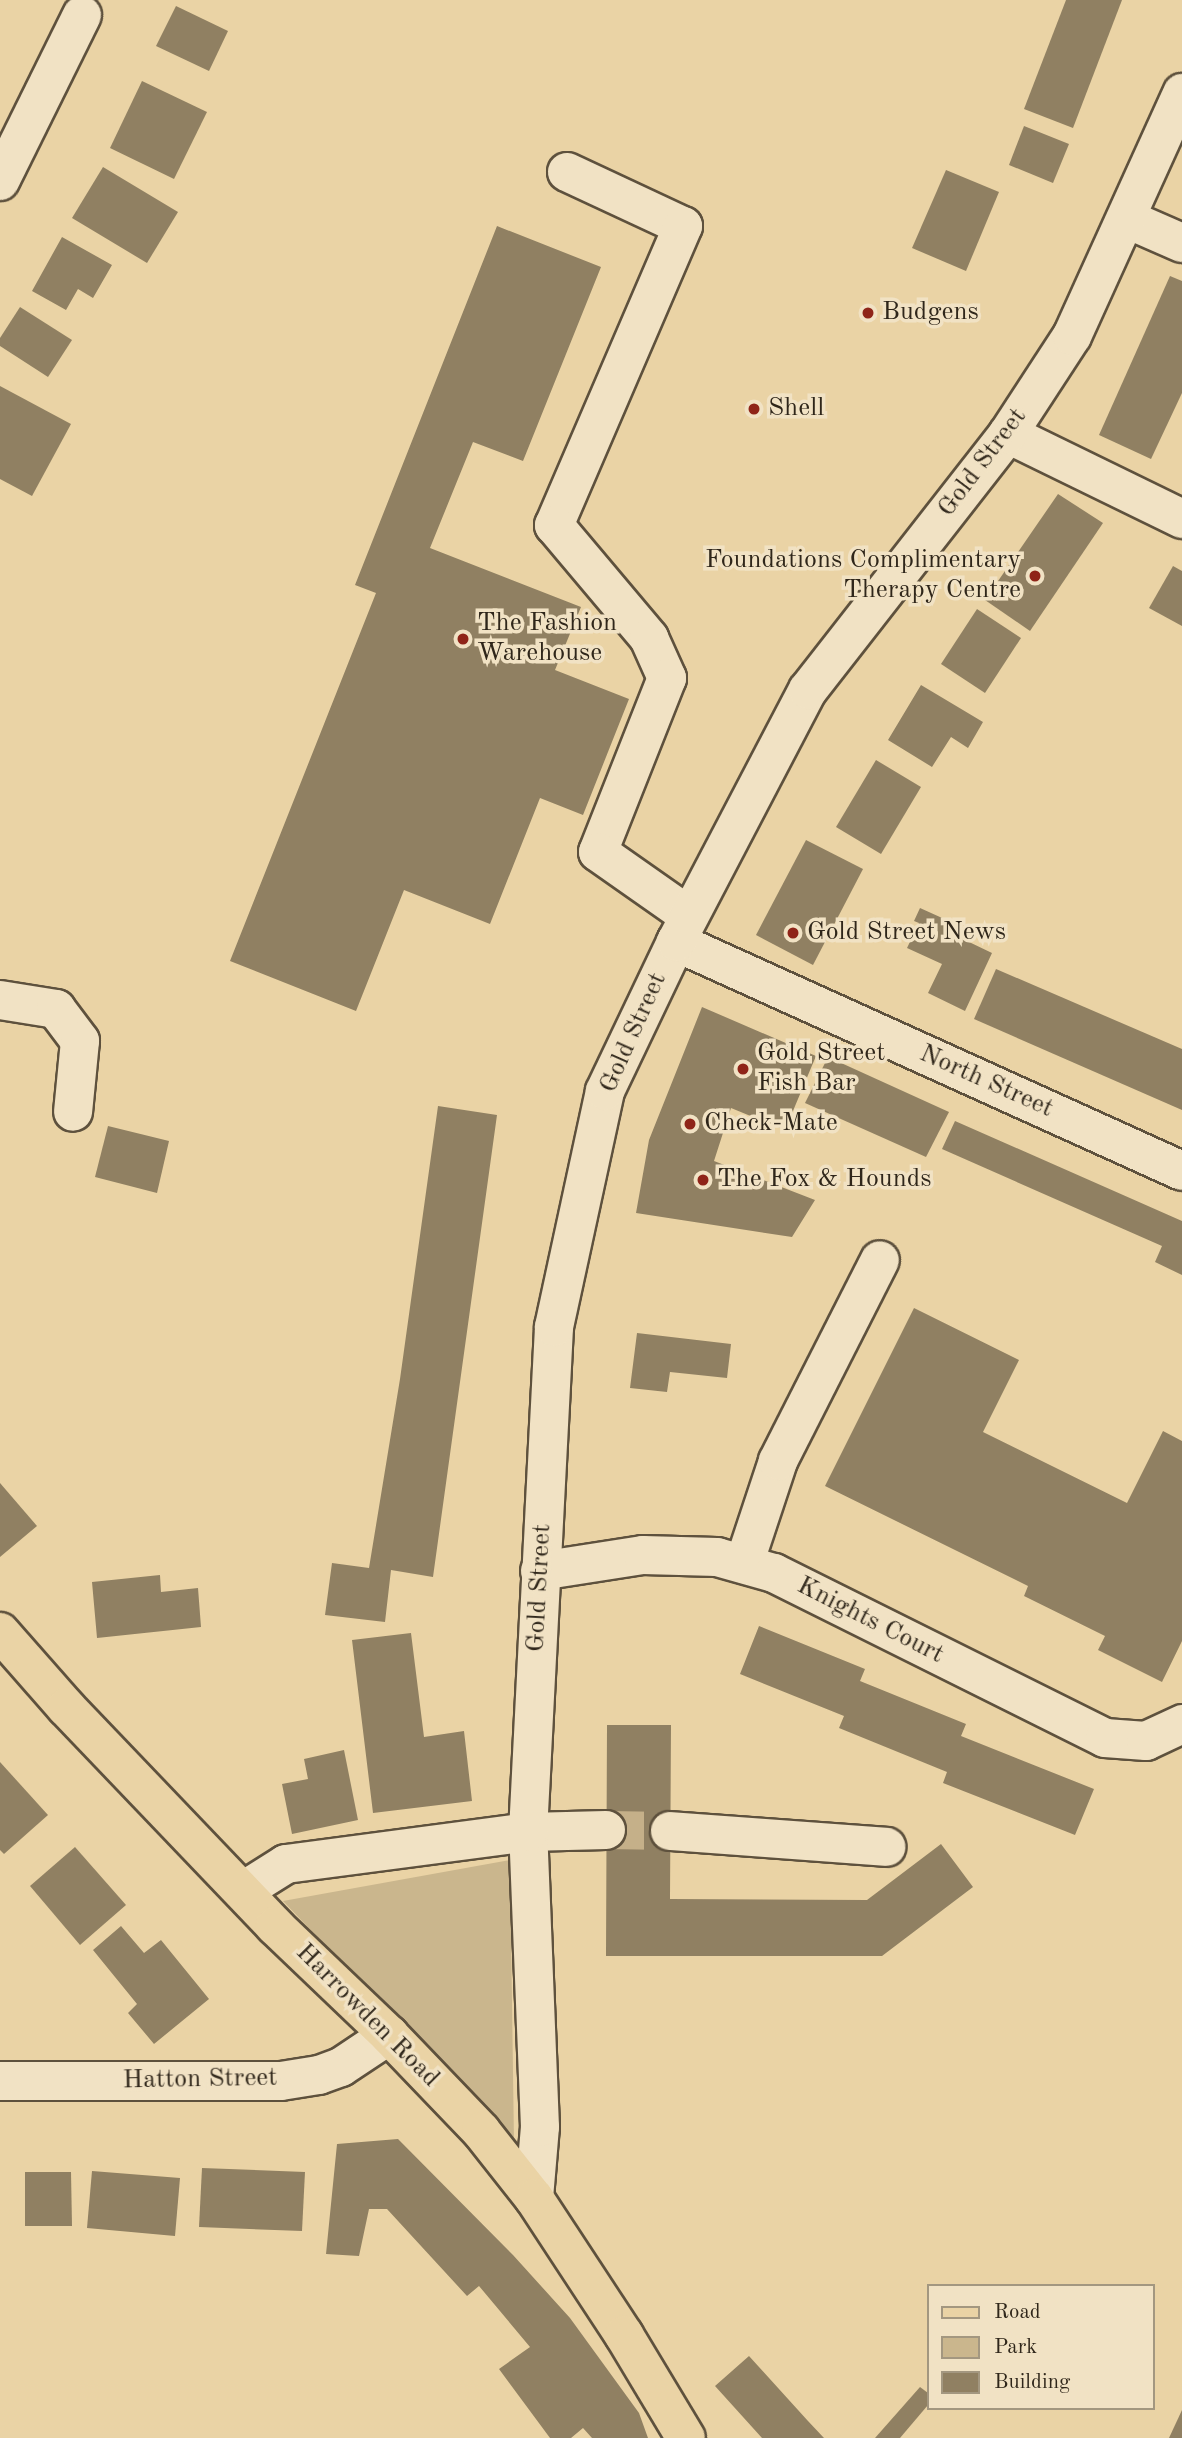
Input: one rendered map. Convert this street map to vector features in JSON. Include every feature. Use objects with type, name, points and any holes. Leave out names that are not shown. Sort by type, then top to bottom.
[{"type":"main road","name":"Harrowden Road","points":[[0,1632],[66,1707],[275,1926],[389,2035],[481,2130],[534,2198],[624,2334],[686,2438]]},
{"type":"street","points":[[0,181],[82,15]]},
{"type":"street","name":"Gold Street","points":[[534,2198],[540,2127],[528,1832],[540,1571],[556,1314],[605,1091],[682,929],[808,690],[1008,434],[1072,336],[1182,93]]},
{"type":"street","name":"North Street","points":[[567,172],[683,226],[554,525],[649,638],[667,678],[598,852],[682,929],[1182,1171]]},
{"type":"street","points":[[1126,219],[1182,243]]},
{"type":"street","points":[[1008,434],[1182,519]]},
{"type":"street","points":[[0,1000],[56,1009],[80,1041],[73,1112]]},
{"type":"street","points":[[744,1564],[778,1461],[880,1260]]},
{"type":"street","name":"Knights Court","points":[[540,1571],[643,1555],[717,1557],[774,1573],[1105,1738],[1146,1741],[1182,1724]]},
{"type":"street","points":[[243,1891],[286,1864],[528,1832],[606,1830]]},
{"type":"street","points":[[670,1830],[886,1847]]},
{"type":"street","name":"Hatton Street","points":[[0,2081],[281,2081],[319,2075],[341,2067],[389,2035]]},
{"type":"green space","points":[[510,1860],[514,2143],[283,1901]]},
{"type":"building","points":[[1066,0],[1122,0],[1073,128],[1024,109]]},
{"type":"building","points":[[176,6],[228,31],[209,71],[156,46]]},
{"type":"building","points":[[142,81],[207,112],[174,179],[110,148]]},
{"type":"building","points":[[1024,126],[1069,144],[1053,183],[1009,165]]},
{"type":"building","points":[[103,167],[178,212],[147,263],[72,218]]},
{"type":"building","points":[[946,170],[999,192],[966,271],[912,248]]},
{"type":"building","name":"The Fashion Warehouse","points":[[497,226],[601,267],[523,461],[473,442],[430,548],[581,607],[555,670],[629,699],[583,815],[540,798],[490,924],[404,890],[356,1011],[230,961],[376,593],[355,585]]},
{"type":"building","points":[[62,237],[112,265],[93,298],[78,289],[66,310],[32,291]]},
{"type":"building","points":[[1170,276],[1182,281],[1182,393],[1151,459],[1099,435]]},
{"type":"building","points":[[20,307],[72,340],[48,377],[0,346],[0,338]]},
{"type":"building","points":[[0,386],[71,424],[32,496],[0,479]]},
{"type":"building","points":[[1058,494],[1103,523],[1030,631],[985,600]]},
{"type":"building","points":[[1173,566],[1182,571],[1182,626],[1149,608]]},
{"type":"building","points":[[977,609],[1021,638],[985,693],[941,664]]},
{"type":"building","points":[[921,685],[983,722],[968,748],[951,737],[932,767],[888,740]]},
{"type":"building","points":[[876,760],[921,787],[881,854],[836,827]]},
{"type":"building","points":[[806,840],[863,869],[813,965],[756,935]]},
{"type":"building","points":[[920,908],[971,931],[967,941],[992,953],[965,1011],[928,993],[942,964],[907,948],[919,923],[914,921]]},
{"type":"building","points":[[996,969],[1182,1049],[1182,1110],[974,1019]]},
{"type":"building","points":[[702,1007],[816,1056],[785,1130],[731,1108],[714,1161],[815,1200],[792,1237],[636,1213],[649,1140]]},
{"type":"building","points":[[828,1057],[949,1112],[926,1157],[805,1103]]},
{"type":"building","points":[[438,1106],[497,1115],[433,1577],[391,1570],[385,1622],[325,1615],[332,1563],[369,1568],[400,1379]]},
{"type":"building","points":[[955,1121],[1182,1221],[1182,1275],[1155,1262],[1162,1246],[942,1149]]},
{"type":"building","points":[[108,1126],[169,1141],[157,1193],[95,1177]]},
{"type":"building","points":[[914,1308],[1019,1360],[983,1432],[1127,1503],[1163,1431],[1182,1441],[1182,1641],[1162,1682],[1098,1650],[1105,1636],[1024,1596],[1028,1586],[825,1486]]},
{"type":"building","points":[[637,1333],[731,1344],[727,1378],[670,1372],[667,1392],[630,1388]]},
{"type":"building","points":[[0,1483],[37,1526],[0,1557]]},
{"type":"building","points":[[160,1575],[161,1592],[198,1588],[201,1627],[97,1638],[92,1582]]},
{"type":"building","points":[[759,1626],[865,1669],[860,1681],[966,1724],[961,1736],[1094,1789],[1075,1835],[943,1783],[947,1772],[839,1728],[844,1716],[740,1674]]},
{"type":"building","points":[[411,1633],[424,1737],[464,1731],[472,1801],[373,1813],[352,1640]]},
{"type":"building","points":[[607,1725],[671,1725],[670,1899],[867,1900],[941,1844],[973,1887],[882,1956],[606,1956]]},
{"type":"building","points":[[344,1750],[358,1820],[292,1834],[282,1784],[308,1779],[304,1759]]},
{"type":"building","points":[[0,1762],[48,1815],[4,1854],[0,1850]]},
{"type":"building","points":[[75,1847],[126,1905],[80,1945],[30,1886]]},
{"type":"building","points":[[121,1926],[144,1953],[161,1940],[209,1999],[154,2044],[128,2013],[137,2004],[93,1950]]},
{"type":"building","points":[[398,2139],[513,2255],[570,2318],[639,2413],[648,2438],[592,2438],[583,2428],[571,2438],[550,2438],[499,2369],[530,2347],[479,2286],[467,2296],[387,2209],[369,2209],[359,2256],[326,2254],[337,2144]]},
{"type":"building","points":[[202,2168],[305,2172],[302,2231],[199,2227]]},
{"type":"building","points":[[92,2171],[180,2178],[175,2236],[87,2228]]},
{"type":"building","points":[[25,2172],[71,2172],[72,2226],[25,2226]]},
{"type":"building","points":[[749,2356],[824,2438],[762,2438],[715,2386]]},
{"type":"building","points":[[920,2387],[926,2392],[926,2407],[900,2438],[875,2438]]},
{"type":"building","points":[[1182,2410],[1182,2438],[1169,2438]]},
{"type":"tunnel","points":[[606,1830],[670,1831]]},
{"type":"place","name":"Budgens","points":[[868,313]]},
{"type":"place","name":"Shell","points":[[754,409]]},
{"type":"place","name":"Foundations Complimentary Therapy Centre","points":[[1035,576]]},
{"type":"place","name":"The Fashion Warehouse","points":[[463,639]]},
{"type":"place","name":"Gold Street News","points":[[793,933]]},
{"type":"place","name":"Gold Street Fish Bar","points":[[743,1069]]},
{"type":"place","name":"Check-Mate","points":[[690,1124]]},
{"type":"place","name":"The Fox & Hounds","points":[[703,1180]]}]
